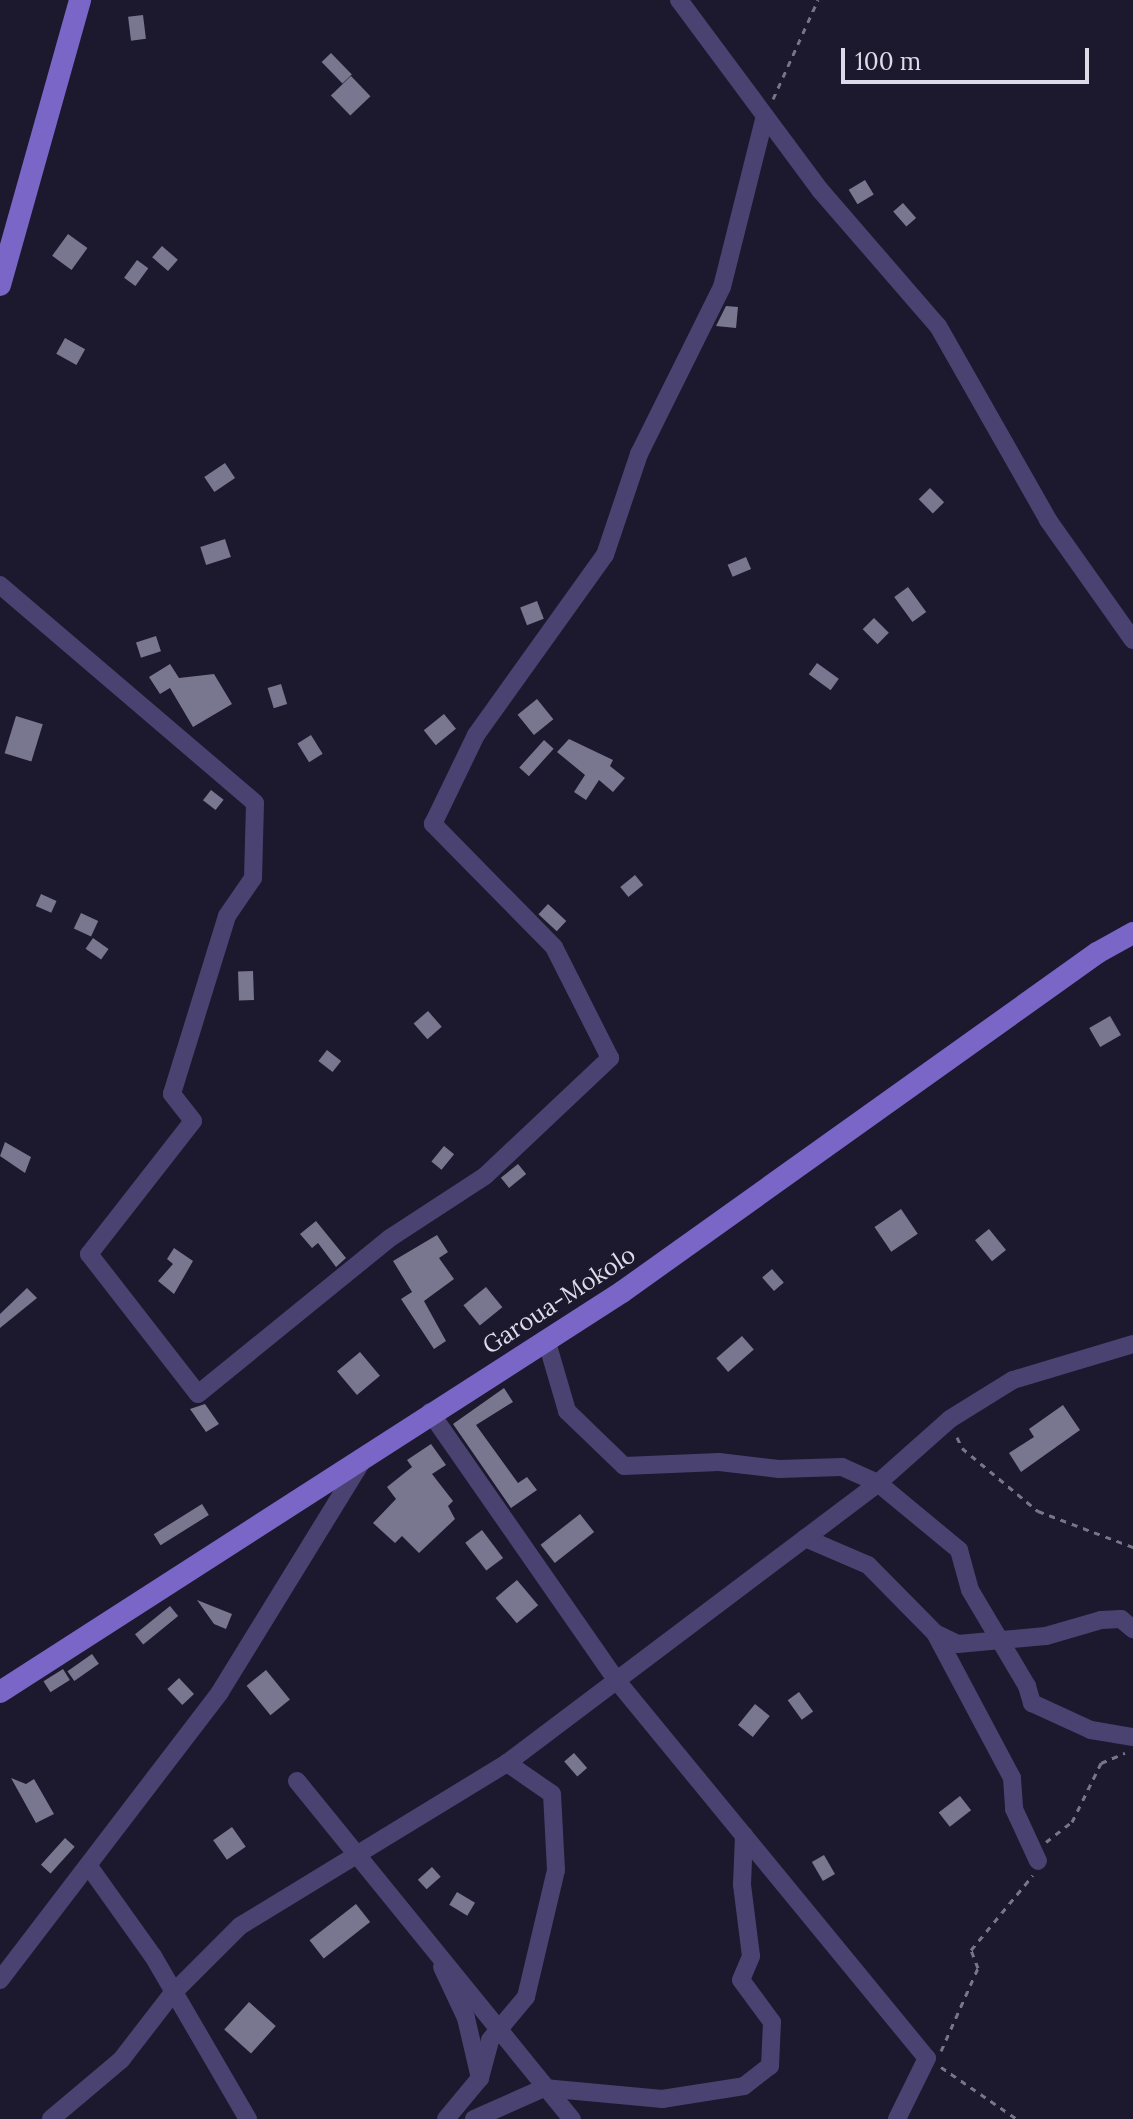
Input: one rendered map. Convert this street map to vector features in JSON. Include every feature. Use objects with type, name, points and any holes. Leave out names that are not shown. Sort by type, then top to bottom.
[{"type":"main road","points":[[0,285],[80,0]]},
{"type":"main road","name":"Garoua-Mokolo","points":[[0,1692],[736,1215],[1085,962],[1133,933]]},
{"type":"street","points":[[679,0],[820,190],[938,326],[1048,520],[1133,640]]},
{"type":"street","points":[[0,585],[255,803],[253,878],[227,916],[172,1094],[193,1121],[89,1254],[198,1394],[390,1238],[485,1176],[610,1058],[554,947],[433,824],[476,735],[605,555],[639,454],[722,287],[765,116]]},
{"type":"street","points":[[546,1339],[567,1411],[624,1466],[719,1462],[779,1469],[842,1467],[878,1483],[959,1550],[970,1590],[1032,1703],[1091,1730],[1133,1737]]},
{"type":"street","points":[[51,2119],[121,2060],[172,1994],[240,1926],[507,1763],[878,1483],[950,1419],[1013,1380],[1133,1344]]},
{"type":"street","points":[[430,1412],[617,1681],[927,2058],[897,2119]]},
{"type":"street","points":[[0,1980],[220,1692],[367,1452]]},
{"type":"street","points":[[805,1538],[868,1565],[935,1633],[1012,1778],[1014,1809],[1038,1861]]},
{"type":"street","points":[[935,1633],[958,1644],[1046,1636],[1101,1620],[1121,1619],[1133,1629]]},
{"type":"street","points":[[446,2119],[480,2078],[490,2040],[526,1997],[556,1870],[552,1794],[507,1763]]},
{"type":"street","points":[[297,1781],[432,1947],[502,2026],[544,2088],[572,2119]]},
{"type":"street","points":[[474,2119],[544,2088],[662,2099],[744,2086],[770,2066],[772,2022],[741,1980],[751,1956],[742,1885],[744,1835]]},
{"type":"street","points":[[88,1865],[153,1956],[172,1994],[248,2119]]},
{"type":"street","points":[[432,1947],[466,2018],[480,2078]]},
{"type":"path","points":[[765,116],[818,0]]},
{"type":"path","points":[[950,1419],[962,1448],[1038,1511],[1133,1547]]},
{"type":"path","points":[[1017,2119],[936,2064],[978,1968],[971,1950],[1030,1884],[1044,1844],[1072,1822],[1101,1763],[1133,1749]]},
{"type":"building","points":[[143,15],[146,39],[131,41],[128,17]]},
{"type":"building","points":[[331,53],[352,75],[342,84],[322,62]]},
{"type":"building","points":[[351,76],[370,96],[350,116],[331,95]]},
{"type":"building","points":[[865,180],[874,195],[857,204],[849,190]]},
{"type":"building","points":[[903,203],[916,218],[906,227],[893,212]]},
{"type":"building","points":[[68,234],[87,248],[72,270],[52,256]]},
{"type":"building","points":[[162,246],[178,260],[168,271],[152,257]]},
{"type":"building","points":[[137,260],[148,268],[135,286],[124,278]]},
{"type":"building","points":[[726,306],[738,307],[736,328],[716,326]]},
{"type":"building","points":[[65,338],[85,349],[76,365],[56,354]]},
{"type":"building","points":[[225,463],[235,478],[214,492],[204,477]]},
{"type":"building","points":[[930,488],[944,502],[933,513],[919,499]]},
{"type":"building","points":[[225,539],[231,557],[206,565],[200,547]]},
{"type":"building","points":[[746,557],[751,569],[733,577],[728,565]]},
{"type":"building","points":[[908,587],[926,612],[912,622],[894,597]]},
{"type":"building","points":[[537,601],[544,619],[527,625],[520,607]]},
{"type":"building","points":[[874,618],[889,633],[878,644],[863,629]]},
{"type":"building","points":[[156,636],[161,651],[141,658],[136,642]]},
{"type":"building","points":[[817,663],[839,679],[831,690],[809,674]]},
{"type":"building","points":[[170,664],[179,678],[214,674],[232,704],[193,727],[170,688],[160,694],[149,677]]},
{"type":"building","points":[[281,684],[287,704],[274,708],[268,688]]},
{"type":"building","points":[[537,699],[553,719],[534,735],[518,715]]},
{"type":"building","points":[[444,714],[456,729],[436,745],[424,730]]},
{"type":"building","points":[[16,716],[43,724],[31,761],[5,753]]},
{"type":"building","points":[[311,735],[323,754],[309,762],[297,743]]},
{"type":"building","points":[[569,739],[613,760],[610,766],[625,778],[613,792],[599,780],[586,800],[574,792],[585,775],[557,752]]},
{"type":"building","points":[[544,740],[554,749],[529,776],[519,767]]},
{"type":"building","points":[[211,790],[224,800],[216,810],[203,800]]},
{"type":"building","points":[[635,875],[643,885],[628,897],[620,887]]},
{"type":"building","points":[[41,894],[57,901],[51,913],[36,906]]},
{"type":"building","points":[[548,904],[566,921],[557,931],[538,914]]},
{"type":"building","points":[[81,913],[98,921],[91,936],[74,928]]},
{"type":"building","points":[[93,938],[109,949],[101,960],[86,949]]},
{"type":"building","points":[[253,971],[254,1000],[239,1001],[238,972]]},
{"type":"building","points":[[428,1011],[442,1027],[427,1039],[414,1023]]},
{"type":"building","points":[[1110,1016],[1121,1035],[1100,1047],[1089,1028]]},
{"type":"building","points":[[327,1050],[341,1061],[333,1072],[318,1061]]},
{"type":"building","points":[[5,1142],[31,1157],[25,1173],[0,1156]]},
{"type":"building","points":[[444,1146],[454,1154],[442,1170],[431,1162]]},
{"type":"building","points":[[518,1164],[526,1174],[509,1188],[501,1178]]},
{"type":"building","points":[[901,1209],[918,1234],[891,1252],[874,1227]]},
{"type":"building","points":[[316,1221],[346,1258],[336,1267],[318,1243],[312,1248],[300,1234]]},
{"type":"building","points":[[989,1229],[1006,1250],[992,1261],[975,1240]]},
{"type":"building","points":[[437,1235],[448,1252],[439,1258],[454,1279],[424,1301],[446,1341],[434,1349],[401,1299],[412,1292],[393,1261]]},
{"type":"building","points":[[174,1248],[193,1261],[174,1294],[158,1281],[173,1264],[167,1259]]},
{"type":"building","points":[[772,1269],[784,1283],[774,1291],[762,1278]]},
{"type":"building","points":[[486,1287],[502,1307],[480,1325],[463,1305]]},
{"type":"building","points":[[27,1288],[37,1298],[0,1328],[0,1314]]},
{"type":"building","points":[[742,1336],[754,1350],[728,1372],[716,1358]]},
{"type":"building","points":[[360,1352],[380,1376],[357,1395],[337,1371]]},
{"type":"building","points":[[504,1388],[513,1402],[476,1425],[518,1483],[527,1477],[537,1490],[511,1508],[453,1424]]},
{"type":"building","points":[[205,1404],[219,1424],[206,1432],[190,1409]]},
{"type":"building","points":[[1063,1405],[1080,1430],[1021,1472],[1009,1453],[1034,1437],[1029,1429]]},
{"type":"building","points":[[431,1444],[446,1465],[432,1474],[453,1501],[448,1506],[455,1519],[419,1553],[402,1536],[395,1543],[373,1523],[396,1499],[387,1487],[412,1467],[407,1460]]},
{"type":"building","points":[[202,1504],[209,1515],[161,1545],[154,1534]]},
{"type":"building","points":[[580,1514],[594,1532],[555,1563],[541,1545]]},
{"type":"building","points":[[482,1530],[503,1558],[486,1571],[465,1543]]},
{"type":"building","points":[[517,1580],[538,1605],[517,1623],[496,1598]]},
{"type":"building","points":[[197,1600],[232,1614],[226,1629],[214,1624]]},
{"type":"building","points":[[170,1606],[178,1616],[143,1644],[135,1634]]},
{"type":"building","points":[[92,1654],[99,1664],[74,1681],[67,1671]]},
{"type":"building","points":[[63,1669],[70,1680],[50,1692],[43,1681]]},
{"type":"building","points":[[266,1670],[290,1700],[270,1715],[247,1686]]},
{"type":"building","points":[[179,1678],[194,1694],[182,1705],[167,1689]]},
{"type":"building","points":[[799,1692],[813,1711],[802,1720],[788,1700]]},
{"type":"building","points":[[755,1704],[770,1716],[753,1737],[738,1725]]},
{"type":"building","points":[[574,1753],[587,1768],[577,1777],[564,1762]]},
{"type":"building","points":[[11,1778],[26,1784],[34,1779],[54,1814],[36,1823]]},
{"type":"building","points":[[960,1796],[971,1810],[950,1827],[939,1813]]},
{"type":"building","points":[[232,1827],[246,1847],[227,1860],[213,1840]]},
{"type":"building","points":[[65,1838],[75,1847],[51,1873],[41,1865]]},
{"type":"building","points":[[824,1855],[835,1874],[823,1881],[812,1862]]},
{"type":"building","points":[[432,1867],[441,1877],[427,1889],[418,1880]]},
{"type":"building","points":[[457,1892],[475,1903],[467,1916],[449,1905]]},
{"type":"building","points":[[356,1904],[370,1922],[324,1958],[310,1940]]},
{"type":"building","points":[[249,2002],[276,2026],[251,2054],[224,2029]]}]
